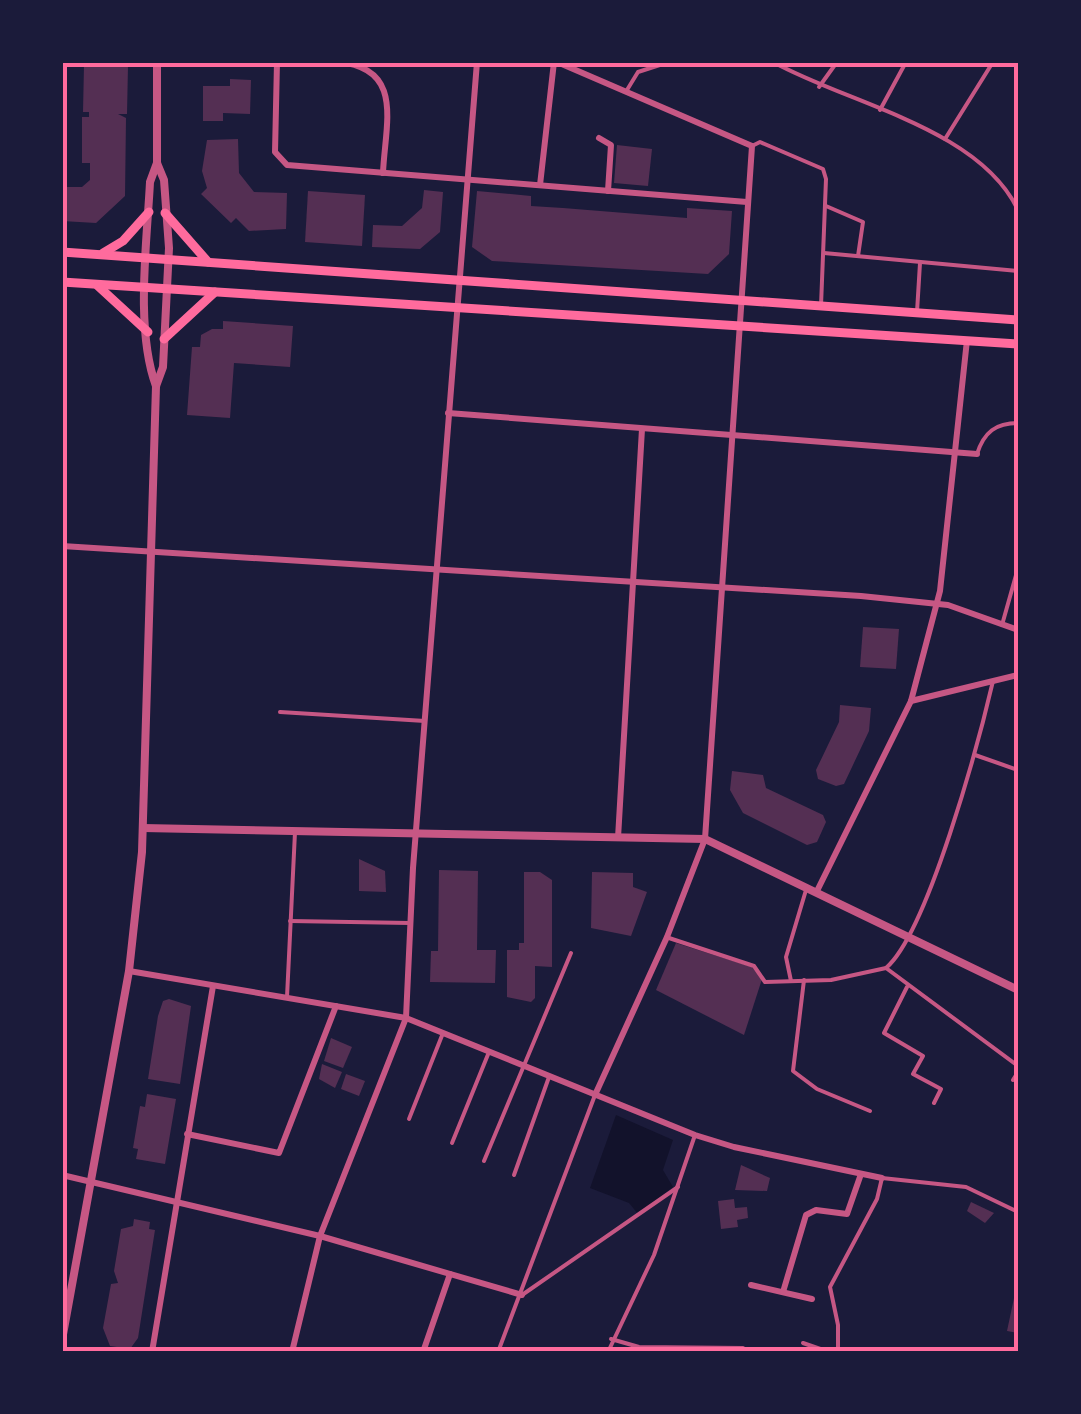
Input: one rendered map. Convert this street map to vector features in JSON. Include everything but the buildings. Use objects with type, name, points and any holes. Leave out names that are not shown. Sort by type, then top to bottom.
[{"type":"main road","points":[[102,254],[123,242],[148,212]]},
{"type":"main road","points":[[165,212],[210,264]]},
{"type":"main road","points":[[62,252],[1018,320]]},
{"type":"main road","points":[[62,282],[1018,344]]},
{"type":"main road","points":[[95,284],[148,332]]},
{"type":"main road","points":[[164,339],[216,292]]},
{"type":"main road","points":[[967,339],[969,316]]},
{"type":"street","points":[[156,386],[148,365],[146,288],[150,182],[157,163],[158,62]]},
{"type":"street","points":[[277,62],[276,152],[287,165],[748,202]]},
{"type":"street","points":[[338,62],[381,77],[387,92],[383,173]]},
{"type":"street","points":[[292,1352],[320,1236],[406,1018],[456,306],[478,62]]},
{"type":"street","points":[[540,186],[556,62],[752,146],[705,839],[668,937],[594,1095]]},
{"type":"street","points":[[599,138],[611,145],[608,191]]},
{"type":"street","points":[[62,1340],[129,972],[143,828],[156,386],[163,367],[168,289],[164,180],[157,163]]},
{"type":"street","points":[[817,891],[911,701],[936,603],[967,339]]},
{"type":"street","points":[[448,413],[977,454]]},
{"type":"street","points":[[618,838],[642,429]]},
{"type":"street","points":[[62,546],[936,603],[1018,630]]},
{"type":"street","points":[[911,701],[1018,675]]},
{"type":"street","points":[[143,828],[705,839],[1018,990]]},
{"type":"street","points":[[129,972],[406,1018],[695,1135],[882,1178]]},
{"type":"street","points":[[152,1352],[174,1201],[213,986]]},
{"type":"street","points":[[187,1134],[279,1153],[336,1006]]},
{"type":"street","points":[[783,1292],[806,1215],[816,1210],[846,1214],[862,1174]]},
{"type":"street","points":[[62,1175],[320,1236],[522,1295]]},
{"type":"street","points":[[422,1352],[450,1274]]},
{"type":"street","points":[[751,1285],[812,1299]]},
{"type":"lane","points":[[626,92],[638,72],[670,62]]},
{"type":"lane","points":[[773,62],[819,88],[944,139],[973,158],[1010,193],[1018,210]]},
{"type":"lane","points":[[819,88],[836,62]]},
{"type":"lane","points":[[880,110],[906,62]]},
{"type":"lane","points":[[944,139],[993,62]]},
{"type":"lane","points":[[752,146],[760,142],[823,169],[826,206],[821,306]]},
{"type":"lane","points":[[1010,193],[1018,187]]},
{"type":"lane","points":[[826,206],[862,222],[858,256]]},
{"type":"lane","points":[[824,252],[1018,271]]},
{"type":"lane","points":[[917,312],[920,263]]},
{"type":"lane","points":[[977,454],[991,429],[1002,423],[1018,423]]},
{"type":"lane","points":[[1002,625],[1018,568]]},
{"type":"lane","points":[[668,937],[754,966],[766,982],[858,976],[886,968],[909,936],[975,754],[993,681]]},
{"type":"lane","points":[[280,712],[426,722]]},
{"type":"lane","points":[[975,754],[1018,770]]},
{"type":"lane","points":[[287,997],[295,832]]},
{"type":"lane","points":[[791,981],[786,957],[807,886]]},
{"type":"lane","points":[[290,921],[410,923]]},
{"type":"lane","points":[[484,1161],[520,1065],[571,953]]},
{"type":"lane","points":[[886,968],[907,988],[1018,1069],[1012,1080]]},
{"type":"lane","points":[[804,980],[794,1071],[817,1090],[870,1111]]},
{"type":"lane","points":[[907,988],[884,1033],[924,1056],[913,1074],[941,1089],[934,1102]]},
{"type":"lane","points":[[409,1119],[443,1033]]},
{"type":"lane","points":[[452,1143],[489,1052]]},
{"type":"lane","points":[[514,1175],[549,1077]]},
{"type":"lane","points":[[498,1352],[594,1095]]},
{"type":"lane","points":[[608,1352],[654,1255],[695,1135]]},
{"type":"lane","points":[[838,1352],[838,1324],[830,1287],[864,1225],[882,1178],[966,1187],[1018,1212]]},
{"type":"lane","points":[[522,1295],[680,1186]]},
{"type":"lane","points":[[612,1339],[640,1347],[742,1348]]},
{"type":"lane","points":[[802,1343],[829,1352]]},
{"type":"shaded area","points":[[616,1115],[673,1140],[663,1170],[673,1187],[638,1214],[629,1203],[590,1188]]}]
